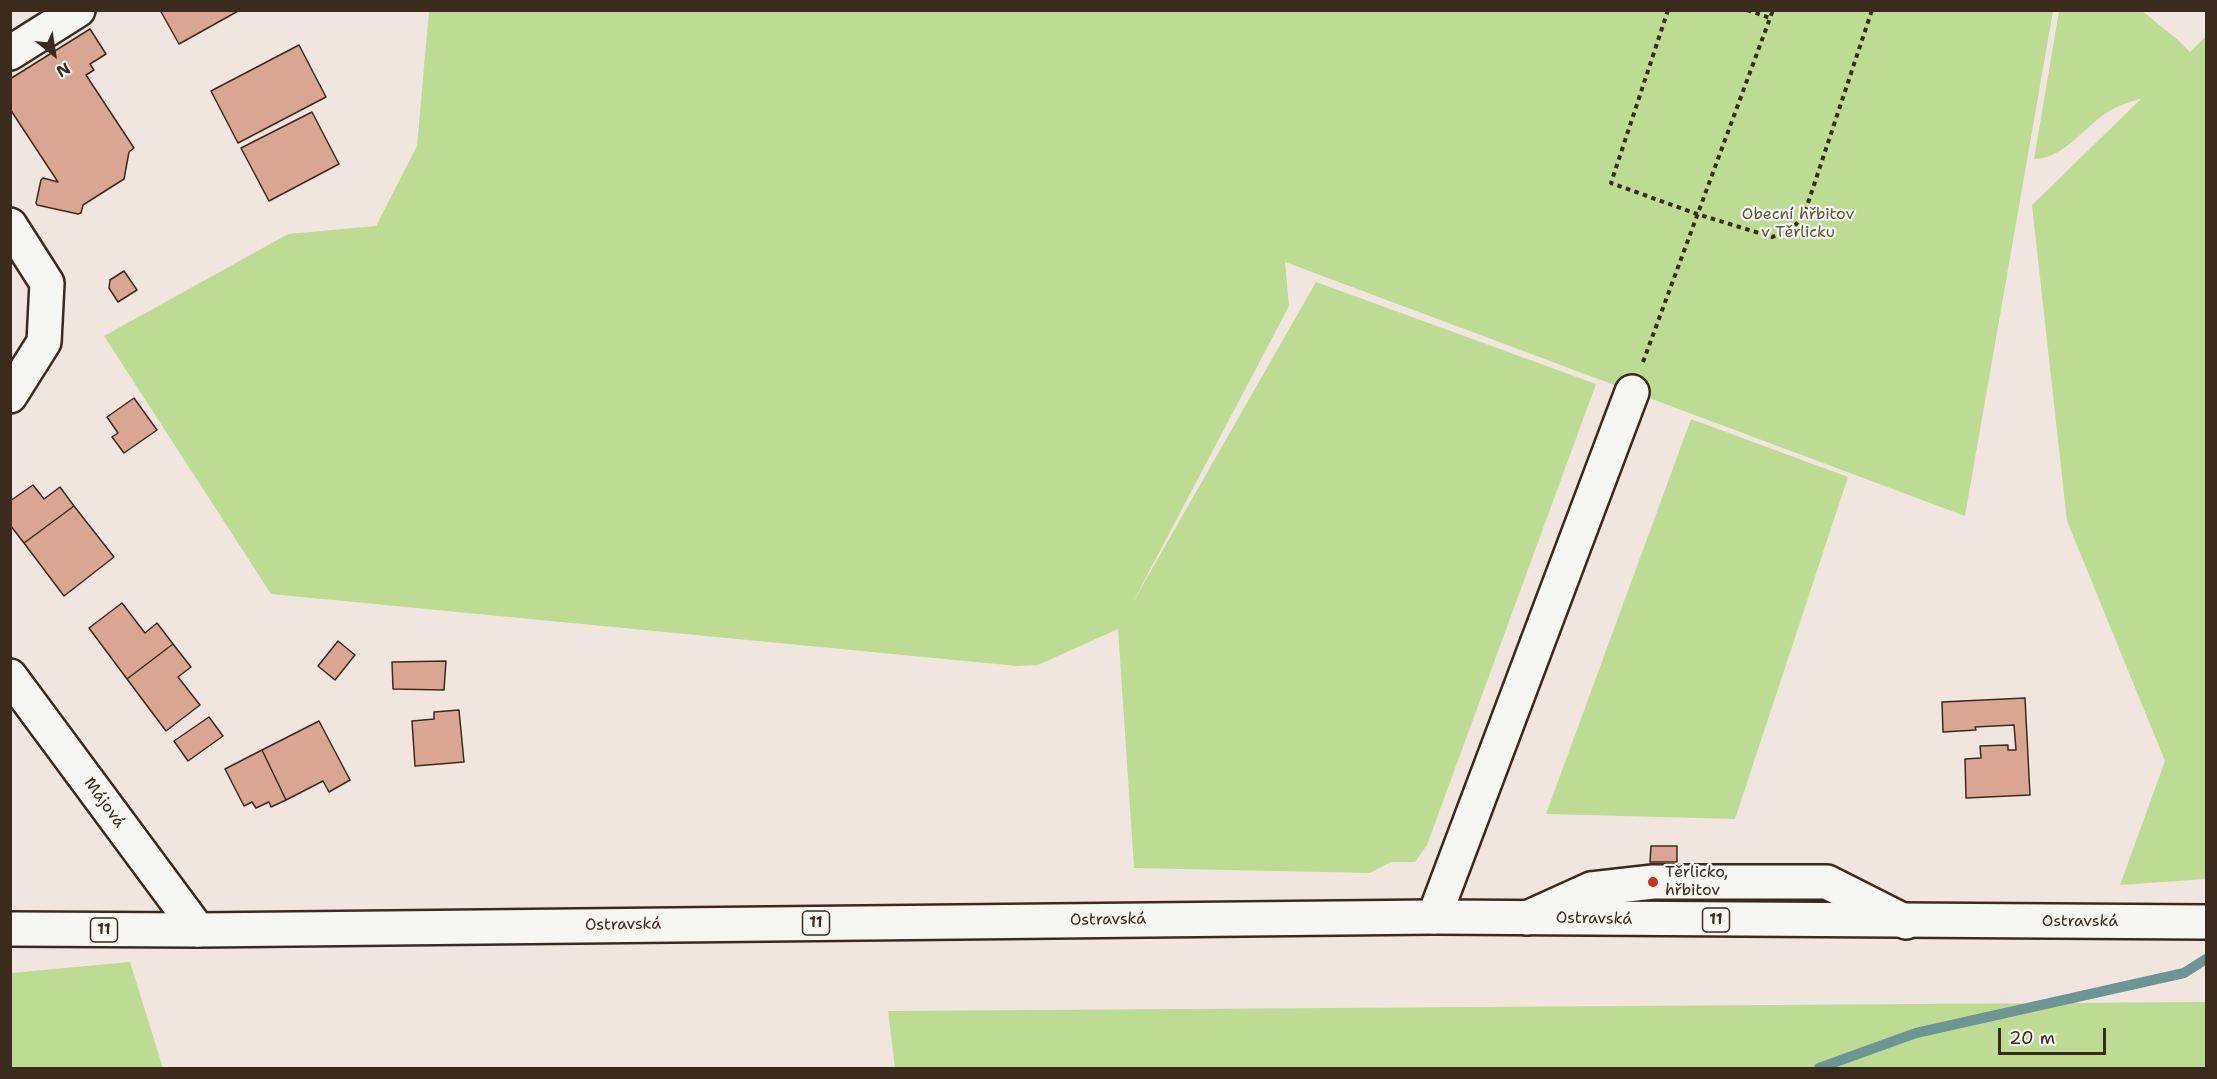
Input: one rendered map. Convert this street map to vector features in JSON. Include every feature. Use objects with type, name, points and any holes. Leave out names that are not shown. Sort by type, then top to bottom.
[{"type":"main road","points":[[10,53],[78,10]]},
{"type":"main road","points":[[10,225],[46,283],[44,342],[10,396]]},
{"type":"main road","points":[[1434,917],[1632,392]]},
{"type":"main road","name":"Májová","points":[[10,676],[198,930]]},
{"type":"main road","name":"Ostravská","points":[[10,929],[198,930],[1434,917],[1906,922],[2206,922]]},
{"type":"path","points":[[1668,10],[1611,183],[1697,214],[1772,237],[1790,231],[1804,215],[1872,10]]},
{"type":"path","points":[[1747,10],[1770,18]]},
{"type":"path","points":[[1632,392],[1773,10]]},
{"type":"green space","name":"Obecní hřbitov v Těrlicku","points":[[429,11],[2053,11],[1965,516],[1285,262],[1289,306],[1132,604],[1316,282],[1596,384],[1427,845],[1415,862],[1391,862],[1370,873],[1134,868],[1118,629],[1038,665],[1017,666],[271,594],[104,336],[288,234],[376,226],[417,146]]},
{"type":"green space","points":[[2059,11],[2142,11],[2190,52],[2206,36],[2206,879],[2120,885],[2165,761],[2067,521],[2032,205],[2142,98],[2111,110],[2056,153],[2034,159]]},
{"type":"green space","points":[[1691,419],[1848,477],[1735,819],[1546,814]]},
{"type":"green space","points":[[130,962],[163,1068],[11,1068],[11,973]]},
{"type":"green space","points":[[2206,1002],[2205,1068],[895,1068],[888,1011]]},
{"type":"building","points":[[160,10],[240,10],[179,44]]},
{"type":"building","points":[[90,29],[106,54],[90,64],[94,70],[86,75],[134,148],[129,152],[124,179],[83,205],[81,213],[78,214],[37,205],[41,180],[43,178],[58,182],[10,109],[10,79]]},
{"type":"building","points":[[299,45],[326,97],[238,143],[211,91]]},
{"type":"building","points":[[312,112],[339,164],[269,201],[241,148]]},
{"type":"building","points":[[124,271],[137,290],[118,302],[109,288],[110,280]]},
{"type":"building","points":[[134,398],[157,430],[124,453],[112,437],[118,433],[107,417]]},
{"type":"building","points":[[33,485],[44,499],[60,487],[74,506],[24,543],[10,525],[10,501]]},
{"type":"building","points":[[74,506],[114,557],[64,596],[24,543]]},
{"type":"building","points":[[122,603],[145,633],[157,623],[173,644],[127,679],[89,628]]},
{"type":"building","points":[[338,641],[355,655],[335,680],[318,666]]},
{"type":"building","points":[[173,644],[191,667],[178,677],[200,705],[166,731],[127,679]]},
{"type":"building","points":[[446,661],[444,690],[393,689],[392,662]]},
{"type":"building","points":[[2025,698],[2030,795],[1966,798],[1965,759],[1981,758],[1980,746],[2008,745],[2008,750],[2016,750],[2014,725],[1975,727],[1976,730],[1943,732],[1942,702]]},
{"type":"building","points":[[459,710],[464,762],[415,766],[412,721],[434,719],[434,712]]},
{"type":"building","points":[[209,717],[223,736],[188,761],[174,741]]},
{"type":"building","points":[[319,721],[350,780],[329,792],[323,781],[286,800],[262,750]]},
{"type":"building","points":[[262,750],[286,800],[271,807],[269,802],[256,808],[252,802],[244,806],[225,769]]},
{"type":"building","points":[[1651,846],[1677,846],[1677,862],[1650,862]]},
{"type":"waterway","points":[[1819,1068],[1916,1033],[2184,973],[2206,959]]},
{"type":"place","name":"Těrlicko, hřbitov","points":[[1653,882]]}]
